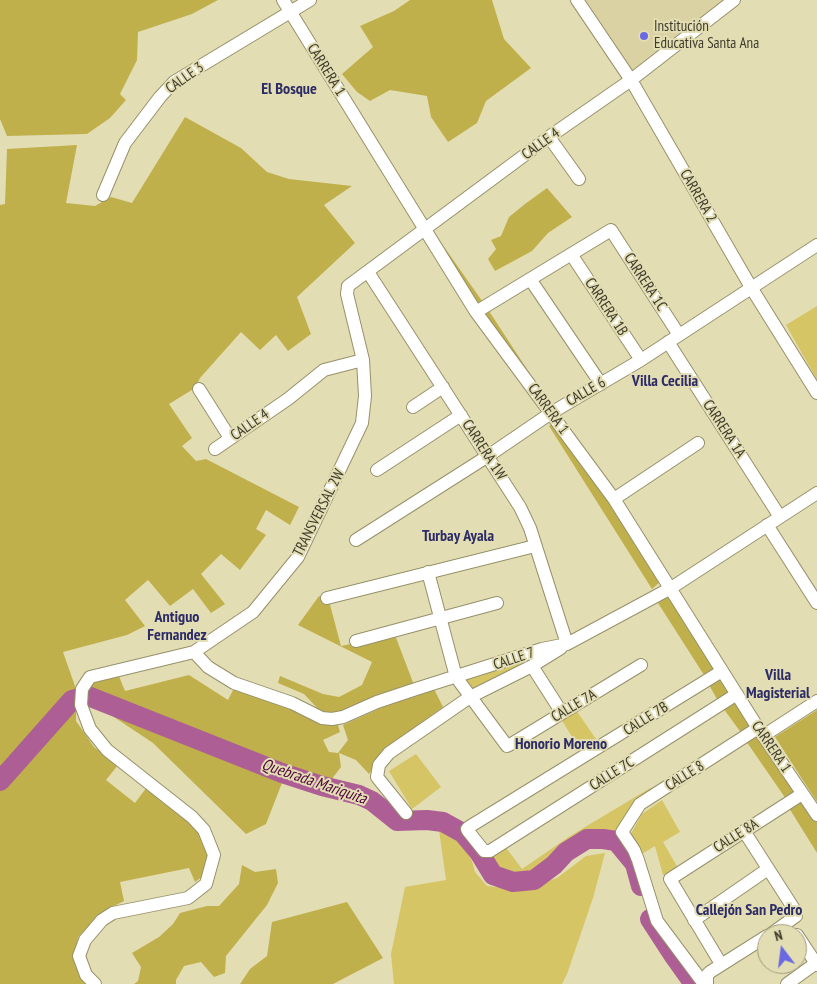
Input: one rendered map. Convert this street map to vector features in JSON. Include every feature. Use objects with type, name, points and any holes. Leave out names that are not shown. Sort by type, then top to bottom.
[{"type":"street","name":"CARRERA 1","points":[[283,0],[476,312],[614,499],[761,732],[817,815]]},
{"type":"street","name":"CALLE 3","points":[[103,195],[125,143],[160,96],[174,82],[310,0]]},
{"type":"street","name":"CARRERA 2","points":[[577,0],[631,80],[752,288],[817,393]]},
{"type":"street","name":"CALLE 4","points":[[348,286],[549,137],[631,80],[734,0]]},
{"type":"street","points":[[549,137],[579,179]]},
{"type":"street","name":"CARRERA 1C","points":[[571,254],[611,230],[673,338]]},
{"type":"street","name":"CALLE 6","points":[[356,540],[552,413],[641,360],[817,245]]},
{"type":"street","points":[[476,312],[571,254]]},
{"type":"street","name":"CARRERA 1B","points":[[571,254],[641,360]]},
{"type":"street","name":"CARRERA 1W","points":[[368,272],[520,507],[530,528],[568,644]]},
{"type":"street","points":[[530,279],[601,384]]},
{"type":"street","name":"TRANSVERSAL 2W","points":[[94,984],[86,974],[79,956],[85,940],[102,920],[113,913],[188,898],[206,884],[214,855],[204,830],[192,817],[107,750],[90,729],[81,705],[82,689],[90,678],[194,652],[253,612],[298,557],[362,423],[364,396],[363,360],[348,294],[348,286]]},
{"type":"street","name":"CARRERA 1A","points":[[673,338],[780,517]]},
{"type":"street","name":"CALLE 4","points":[[215,449],[288,399],[324,370],[363,360]]},
{"type":"street","points":[[413,407],[443,387]]},
{"type":"street","points":[[199,389],[230,438]]},
{"type":"street","points":[[376,470],[461,415]]},
{"type":"street","points":[[614,499],[698,443]]},
{"type":"street","name":"CALLE 7","points":[[194,652],[208,667],[234,683],[292,703],[322,718],[343,718],[377,702],[542,650],[568,644],[671,588],[817,493]]},
{"type":"street","points":[[767,525],[817,603]]},
{"type":"street","points":[[327,598],[536,546]]},
{"type":"street","points":[[428,572],[456,677],[470,697]]},
{"type":"street","points":[[356,641],[496,603]]},
{"type":"street","points":[[406,813],[376,777],[379,765],[389,752],[470,697],[532,666],[568,644]]},
{"type":"street","name":"CALLE 7A","points":[[470,697],[506,746],[641,665]]},
{"type":"street","points":[[532,666],[562,713]]},
{"type":"street","name":"CALLE 7B","points":[[486,852],[467,829],[722,671]]},
{"type":"street","name":"CALLE 7C","points":[[486,852],[737,694]]},
{"type":"street","name":"CALLE 8","points":[[705,984],[657,921],[638,860],[622,832],[640,804],[817,701]]},
{"type":"street","name":"CALLE 8A","points":[[694,920],[670,879],[802,794]]},
{"type":"street","points":[[744,831],[794,909],[796,916],[789,923]]},
{"type":"street","points":[[721,964],[694,920],[768,869]]},
{"type":"street","points":[[705,984],[707,975],[757,942]]},
{"type":"street","points":[[787,984],[817,964],[807,949]]},
{"type":"shaded area","points":[[0,0],[218,0],[192,14],[138,32],[137,60],[120,94],[126,100],[110,118],[87,134],[7,136],[0,119]]},
{"type":"shaded area","points":[[410,0],[492,0],[504,39],[531,68],[486,101],[477,123],[448,142],[431,117],[427,96],[390,90],[370,101],[357,92],[342,74],[373,47],[360,26],[394,11]]},
{"type":"shaded area","name":"Institución Educativa Santa Ana","points":[[584,0],[723,0],[634,72]]},
{"type":"shaded area","points":[[185,117],[241,148],[267,172],[289,179],[352,186],[324,205],[355,243],[297,297],[311,334],[288,351],[276,335],[260,350],[241,332],[200,378],[195,388],[169,404],[192,438],[182,446],[196,461],[206,459],[299,507],[290,525],[266,510],[256,529],[266,535],[240,570],[221,554],[201,574],[225,604],[211,613],[193,589],[170,606],[148,580],[125,600],[145,626],[127,635],[63,652],[76,689],[76,721],[94,747],[118,765],[106,780],[135,803],[147,787],[163,803],[193,824],[210,852],[203,876],[195,882],[189,868],[120,882],[124,901],[106,910],[78,937],[75,957],[89,984],[0,984],[0,205],[5,204],[7,149],[77,145],[66,203],[95,206],[111,197],[132,203]]},
{"type":"shaded area","points":[[547,188],[572,217],[548,233],[532,251],[495,271],[488,259],[496,249],[491,240],[501,236],[509,217]]},
{"type":"shaded area","points":[[435,234],[487,308],[553,409],[544,414]]},
{"type":"shaded area","points":[[817,306],[817,380],[786,325]]},
{"type":"shaded area","points":[[558,420],[661,581],[652,589],[549,426]]},
{"type":"shaded area","points":[[669,595],[716,667],[704,675],[658,603]]},
{"type":"shaded area","points":[[319,596],[329,601],[341,646],[395,635],[414,685],[337,714],[321,712],[304,694],[278,683],[280,676],[323,694],[339,697],[362,685],[372,662],[298,625]]},
{"type":"shaded area","points":[[543,652],[475,692],[462,678]]},
{"type":"shaded area","points":[[118,674],[125,691],[189,675],[228,700],[234,688],[289,704],[317,723],[338,725],[340,732],[323,740],[329,752],[338,753],[348,740],[343,725],[381,708],[433,687],[443,707],[388,747],[369,774],[356,760],[339,753],[341,767],[328,784],[287,770],[266,824],[246,834],[153,743],[114,717],[105,705],[87,705],[86,690],[92,680]]},
{"type":"shaded area","points":[[718,676],[730,693],[718,701],[708,683]]},
{"type":"shaded area","points":[[734,701],[752,727],[742,734],[723,708]]},
{"type":"shaded area","points":[[576,710],[598,742],[582,753],[561,719]]},
{"type":"shaded area","points":[[817,710],[817,802],[775,737]]},
{"type":"shaded area","points":[[757,734],[796,791],[786,799],[746,741]]},
{"type":"shaded area","points":[[416,754],[441,787],[412,809],[389,771]]},
{"type":"shaded area","points":[[652,787],[622,832],[601,831],[585,834],[570,844],[541,871],[528,877],[515,878],[495,872],[487,854],[504,845],[522,869],[570,836]]},
{"type":"shaded area","points":[[803,799],[817,821],[817,853],[789,808]]},
{"type":"shaded area","points":[[662,800],[680,832],[663,842],[678,868],[663,875],[655,846],[642,854],[629,837],[642,814]]},
{"type":"shaded area","points":[[439,830],[453,834],[469,850],[475,872],[487,886],[523,890],[557,878],[586,856],[605,853],[593,898],[562,984],[394,984],[391,954],[405,887],[446,880]]},
{"type":"shaded area","points":[[242,865],[255,872],[276,869],[278,883],[267,905],[226,956],[225,973],[214,977],[201,962],[184,966],[176,980],[176,984],[134,984],[138,981],[141,967],[132,953],[159,937],[173,924],[180,913],[207,906],[219,906],[239,884]]},
{"type":"shaded area","points":[[347,902],[383,958],[333,984],[240,984],[250,969],[267,956],[272,922]]},
{"type":"waterway","name":"Quebrada Mariquita","points":[[0,781],[72,700],[88,696],[282,773],[322,786],[359,795],[372,801],[397,821],[427,820],[443,822],[463,833],[479,852],[493,875],[513,882],[534,880],[554,865],[566,852],[587,839],[603,839],[616,841],[635,864],[641,886]]},
{"type":"waterway","name":"Quebrada Mariquita","points":[[650,919],[694,984]]},
{"type":"place","name":"Institución Educativa Santa Ana","points":[[644,36]]},
{"type":"district","name":"El Bosque","points":[[289,89]]},
{"type":"district","name":"Villa Cecilia","points":[[665,381]]},
{"type":"district","name":"Turbay Ayala","points":[[458,536]]},
{"type":"district","name":"Antiguo Fernandez","points":[[177,626]]},
{"type":"district","name":"Villa Magisterial","points":[[778,684]]},
{"type":"district","name":"Honorio Moreno","points":[[561,744]]},
{"type":"district","name":"Callejón San Pedro","points":[[749,910]]}]
